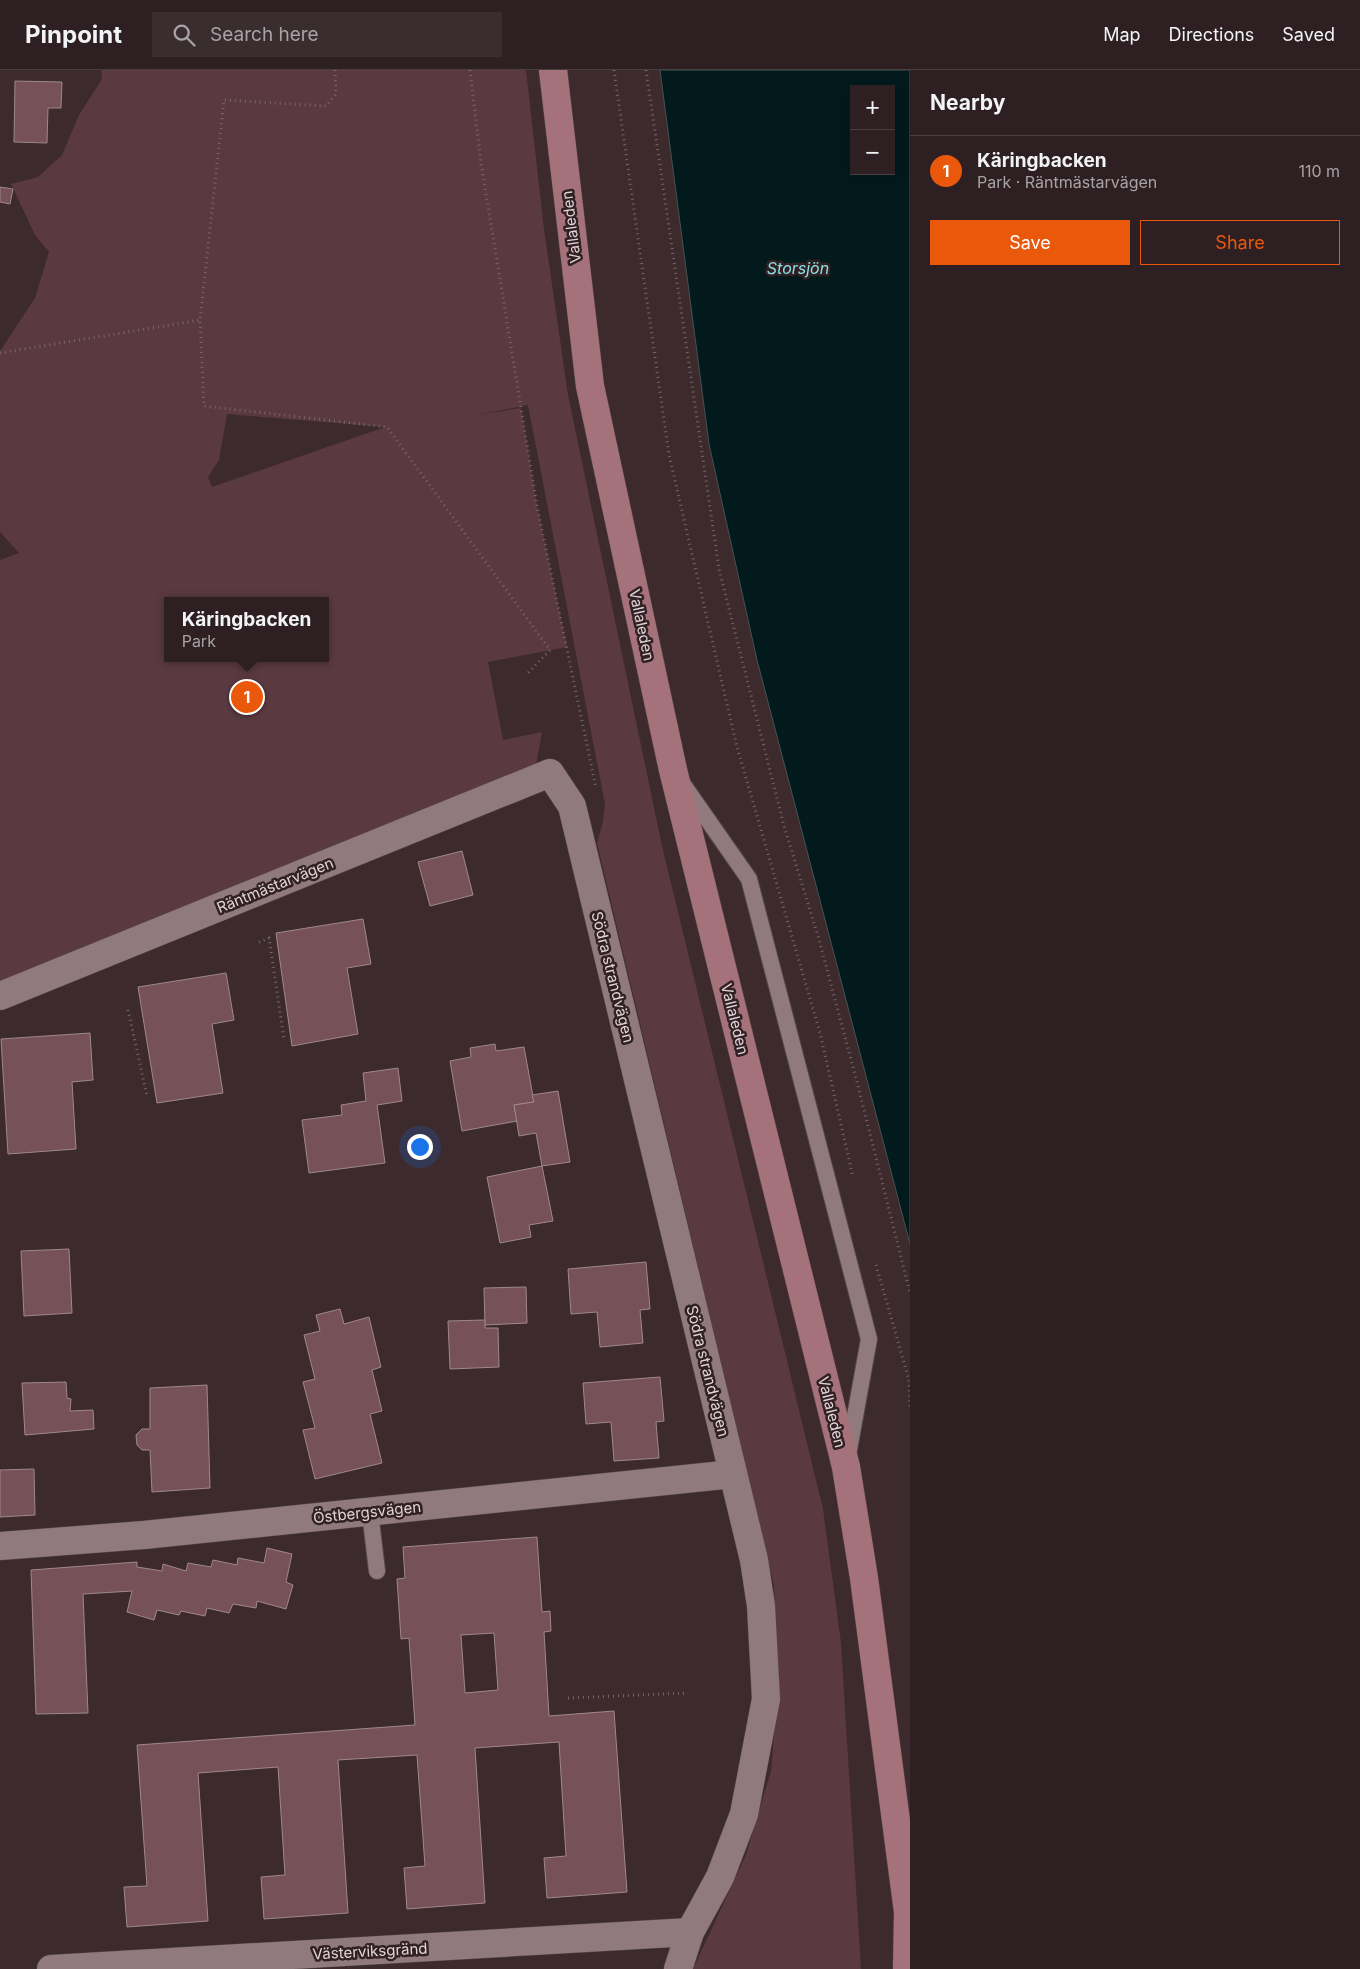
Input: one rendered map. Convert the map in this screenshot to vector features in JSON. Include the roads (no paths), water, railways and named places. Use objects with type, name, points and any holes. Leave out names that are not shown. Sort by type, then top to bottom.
[{"type":"main road","name":"Vallaleden","points":[[553,70],[590,386],[673,770],[846,1467],[864,1578],[908,1912],[907,1969]]},
{"type":"street","name":"Räntmästarvägen","points":[[0,996],[550,773]]},
{"type":"street","name":"Södra strandvägen","points":[[550,773],[572,806],[754,1560],[761,1606],[766,1699],[744,1814],[720,1877],[690,1932],[678,1969]]},
{"type":"street","name":"Östbergsvägen","points":[[0,1546],[144,1535],[733,1474]]},
{"type":"street","name":"Västerviksgränd","points":[[51,1969],[690,1932]]},
{"type":"lane","points":[[673,770],[749,879],[869,1339],[846,1467]]},
{"type":"lane","points":[[370,1512],[377,1571]]},
{"type":"water","name":"Storsjön","points":[[660,70],[910,70],[910,1244],[757,660],[709,444]]},
{"type":"place","name":"Käringbacken","points":[[247,697]]}]
